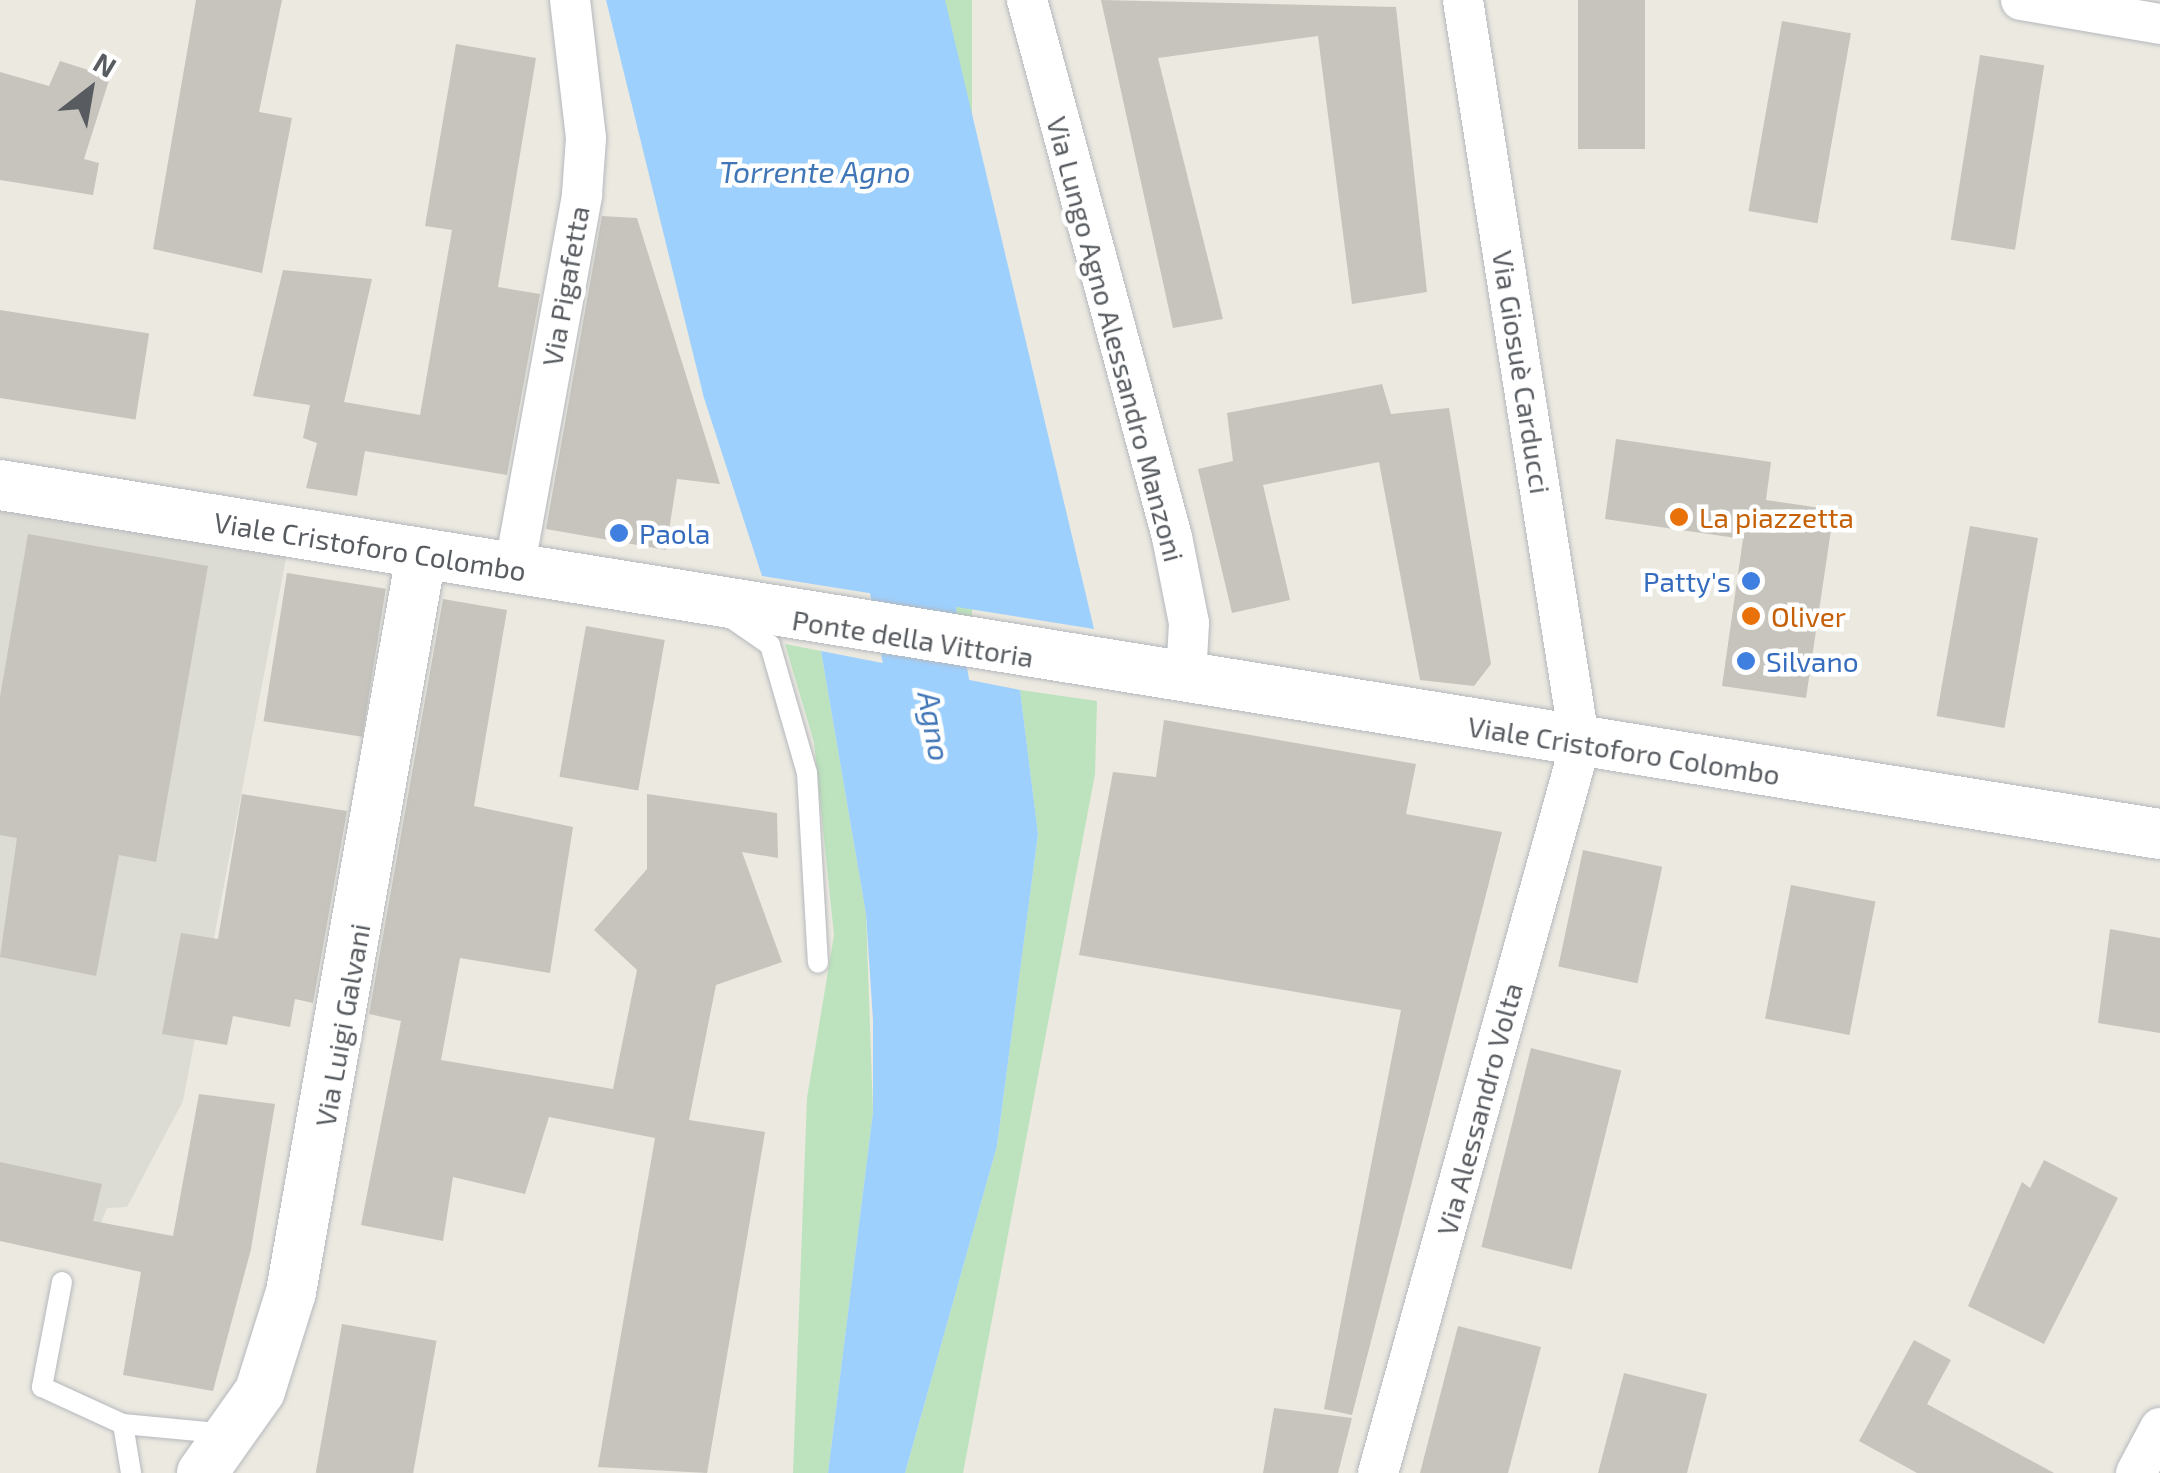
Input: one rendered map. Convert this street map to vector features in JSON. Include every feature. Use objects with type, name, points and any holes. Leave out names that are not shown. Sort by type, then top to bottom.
[{"type":"street","name":"Via Pigafetta","points":[[514,570],[582,194],[586,138],[570,0]]},
{"type":"street","name":"Via Lungo Agno Alessandro Manzoni","points":[[1028,0],[1172,537],[1189,623],[1186,680]]},
{"type":"street","name":"Via Giosuè Carducci","points":[[1463,0],[1580,744]]},
{"type":"street","points":[[2021,0],[2160,24]]},
{"type":"street","name":"Viale Cristoforo Colombo","points":[[0,485],[724,606]]},
{"type":"street","name":"Via Luigi Galvani","points":[[216,1453],[260,1390],[291,1292],[421,556]]},
{"type":"street","name":"Ponte della Vittoria","points":[[724,606],[1088,666]]},
{"type":"street","name":"Viale Cristoforo Colombo","points":[[1088,666],[2160,834]]},
{"type":"street","name":"Via Alessandro Volta","points":[[1378,1473],[1580,744]]},
{"type":"street","points":[[2136,1473],[2160,1428]]},
{"type":"lane","points":[[724,606],[770,645],[807,773],[818,963]]},
{"type":"lane","points":[[62,1282],[42,1387],[123,1424],[216,1453]]},
{"type":"lane","points":[[123,1424],[132,1473]]},
{"type":"shaded area","points":[[0,508],[287,553],[183,1101],[127,1207],[107,1208],[95,1238],[0,1188]]},
{"type":"green space","points":[[945,0],[972,0],[972,646],[945,646]]},
{"type":"green space","points":[[785,644],[821,651],[866,914],[873,1112],[828,1473],[793,1473],[807,1098],[834,935],[814,742]]},
{"type":"green space","points":[[1020,690],[1097,701],[1095,774],[963,1473],[905,1473],[997,1146],[1038,834]]},
{"type":"water","name":"Torrente Agno","points":[[606,0],[945,0],[1094,629],[762,576],[704,398]]},
{"type":"water","points":[[821,651],[1020,690],[1038,834],[997,1146],[905,1473],[828,1473],[873,1112],[873,1020],[866,914]]},
{"type":"building","points":[[196,0],[282,0],[259,112],[292,118],[262,273],[153,249]]},
{"type":"building","points":[[1101,0],[1396,7],[1427,292],[1352,304],[1318,36],[1158,58],[1223,319],[1173,328]]},
{"type":"building","points":[[1578,0],[1645,0],[1645,149],[1578,149]]},
{"type":"building","points":[[1782,21],[1851,33],[1817,223],[1748,211]]},
{"type":"building","points":[[456,44],[536,58],[498,287],[540,294],[507,475],[365,451],[357,496],[306,488],[317,443],[303,438],[310,405],[253,396],[283,270],[372,279],[344,402],[420,415],[452,230],[425,226]]},
{"type":"building","points":[[1980,55],[2044,65],[2015,250],[1951,240]]},
{"type":"building","points":[[60,61],[110,77],[84,159],[99,163],[93,195],[0,180],[0,72],[49,86]]},
{"type":"building","points":[[602,216],[637,218],[720,484],[677,479],[666,550],[546,529]]},
{"type":"building","points":[[0,310],[149,334],[136,420],[0,398]]},
{"type":"building","points":[[1382,384],[1391,414],[1449,408],[1491,664],[1474,686],[1420,680],[1379,462],[1263,485],[1290,600],[1232,613],[1198,469],[1233,461],[1227,413]]},
{"type":"building","points":[[1616,439],[1771,462],[1766,500],[1834,510],[1806,698],[1722,686],[1743,539],[1605,519]]},
{"type":"building","points":[[1970,526],[2038,538],[2004,728],[1936,716]]},
{"type":"building","points":[[28,534],[208,566],[156,862],[119,855],[96,976],[0,957],[17,838],[0,835],[0,697]]},
{"type":"building","points":[[287,573],[386,589],[362,737],[264,721]]},
{"type":"building","points":[[443,599],[507,610],[474,806],[573,827],[550,973],[460,958],[441,1060],[613,1089],[637,970],[594,930],[647,869],[647,794],[777,813],[778,858],[742,852],[782,962],[716,985],[689,1120],[765,1132],[707,1473],[598,1467],[655,1138],[549,1117],[525,1194],[453,1177],[443,1241],[361,1225],[401,1021],[369,1014]]},
{"type":"building","points":[[586,626],[665,640],[638,791],[559,777]]},
{"type":"building","points":[[1164,720],[1416,764],[1406,814],[1502,832],[1352,1415],[1324,1409],[1401,1010],[1079,955],[1113,772],[1156,777]]},
{"type":"building","points":[[242,794],[347,811],[313,1003],[295,999],[290,1027],[233,1016],[227,1045],[162,1034],[181,933],[218,939]]},
{"type":"building","points":[[1583,850],[1662,867],[1637,983],[1558,966]]},
{"type":"building","points":[[1791,885],[1875,901],[1849,1035],[1765,1019]]},
{"type":"building","points":[[2110,929],[2160,938],[2160,1033],[2098,1023]]},
{"type":"building","points":[[1531,1048],[1621,1070],[1572,1269],[1481,1247]]},
{"type":"building","points":[[199,1094],[275,1104],[251,1249],[213,1391],[123,1375],[141,1272],[0,1241],[0,1162],[102,1184],[93,1221],[173,1236]]},
{"type":"building","points":[[2044,1160],[2118,1198],[2044,1344],[1968,1306],[2022,1182],[2030,1188]]},
{"type":"building","points":[[342,1324],[437,1341],[413,1473],[316,1473]]},
{"type":"building","points":[[1458,1326],[1541,1347],[1508,1473],[1420,1473]]},
{"type":"building","points":[[1914,1340],[1951,1360],[1927,1404],[2054,1473],[1917,1473],[1859,1441]]},
{"type":"building","points":[[1624,1373],[1707,1394],[1687,1473],[1598,1473]]},
{"type":"building","points":[[1274,1408],[1352,1418],[1338,1473],[1263,1473]]},
{"type":"waterway","name":"Agno","points":[[893,490],[946,782]]},
{"type":"place","name":"La piazzetta","points":[[1679,517]]},
{"type":"place","name":"Paola","points":[[619,533]]},
{"type":"place","name":"Patty's","points":[[1751,581]]},
{"type":"place","name":"Oliver","points":[[1751,616]]},
{"type":"place","name":"Silvano","points":[[1746,661]]}]
